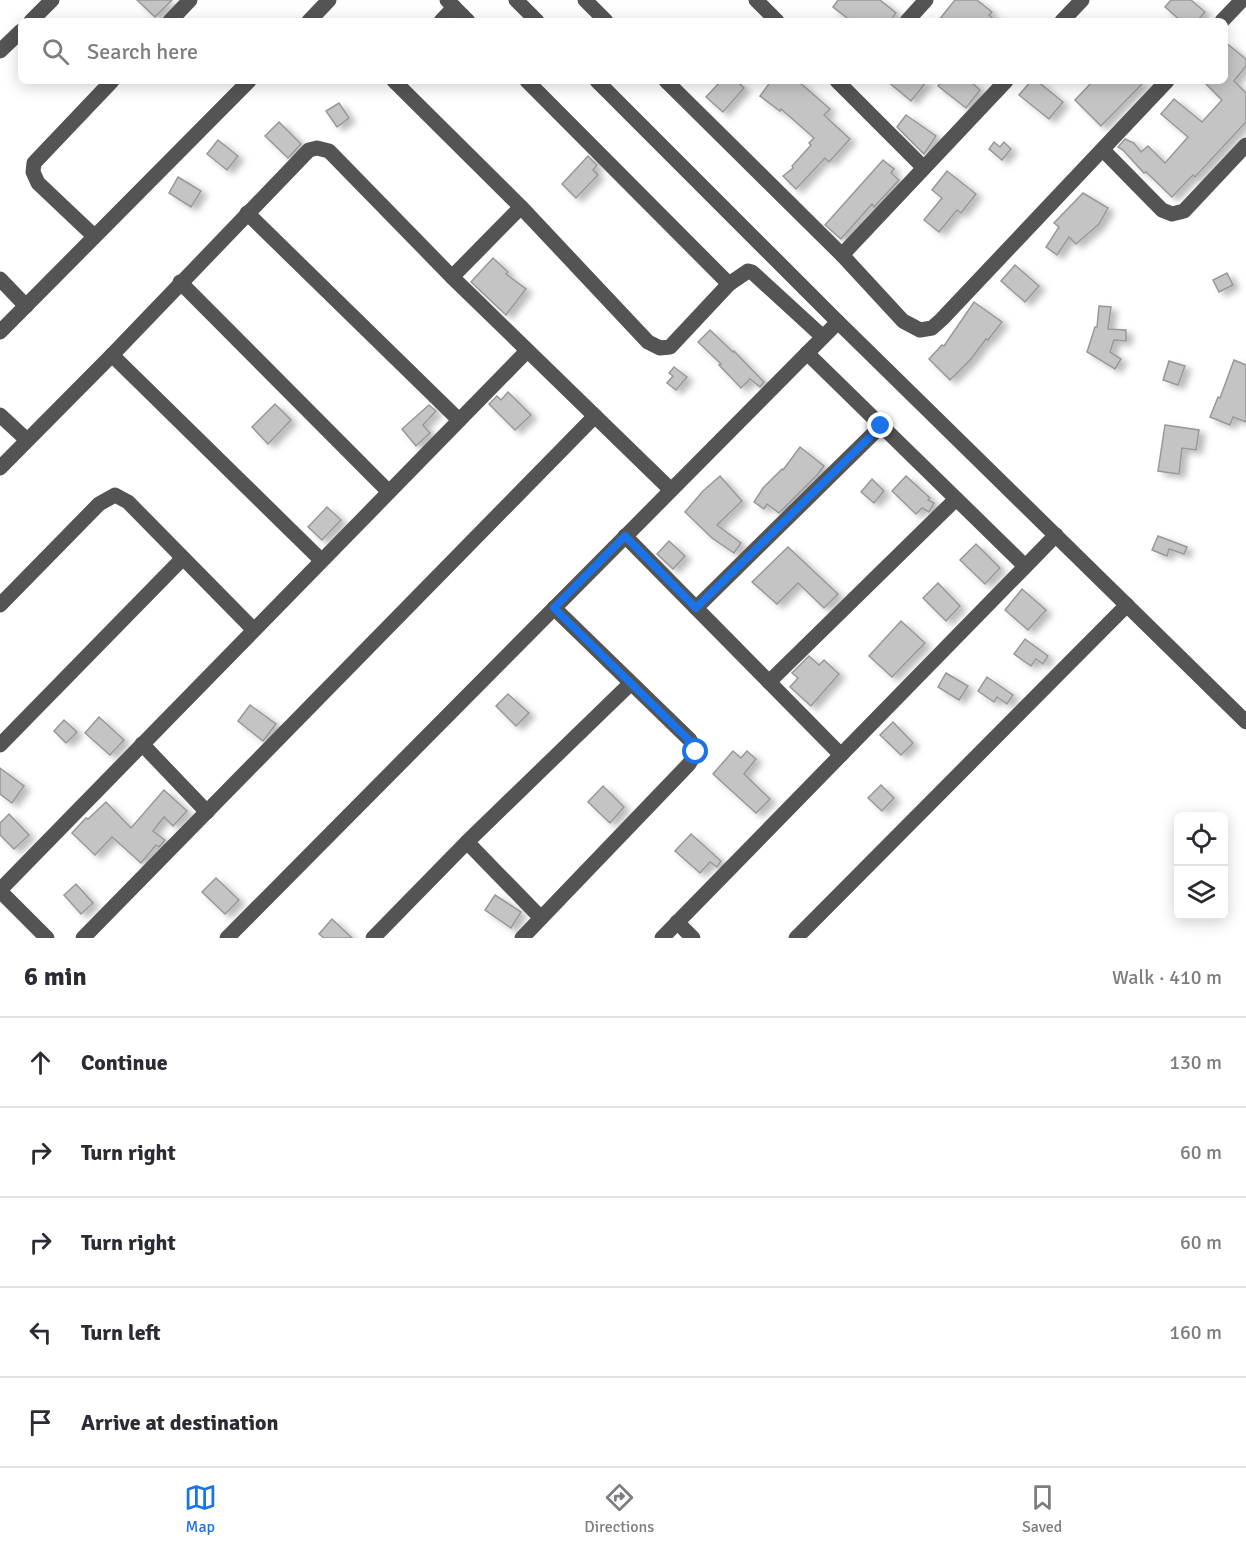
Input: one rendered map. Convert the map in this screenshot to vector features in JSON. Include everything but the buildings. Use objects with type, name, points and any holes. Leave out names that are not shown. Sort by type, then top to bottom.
[{"type":"street","points":[[34,18],[52,0]]},
{"type":"street","points":[[173,18],[190,0]]},
{"type":"street","points":[[312,18],[329,0]]},
{"type":"street","points":[[516,0],[534,18]]},
{"type":"street","points":[[585,0],[603,18]]},
{"type":"street","points":[[756,0],[774,18]]},
{"type":"street","points":[[1065,18],[1082,0]]},
{"type":"street","points":[[1225,18],[1242,0]]},
{"type":"street","points":[[909,18],[920,2]]},
{"type":"street","points":[[443,18],[451,4],[465,18]]},
{"type":"street","points":[[0,51],[18,34]]},
{"type":"street","points":[[94,237],[38,183],[33,172],[34,163],[109,84]]},
{"type":"street","points":[[0,332],[246,84]]},
{"type":"street","points":[[397,84],[521,207],[648,342],[660,348],[670,347],[729,284],[747,271],[752,272],[823,337]]},
{"type":"street","points":[[530,84],[729,284]]},
{"type":"street","points":[[600,84],[838,322],[1246,722]]},
{"type":"street","points":[[669,84],[842,255],[903,321],[920,330],[932,328],[1164,84]]},
{"type":"street","points":[[845,84],[924,168]]},
{"type":"street","points":[[842,255],[1003,84]]},
{"type":"street","points":[[1103,150],[1162,210],[1172,214],[1184,212],[1246,146]]},
{"type":"street","points":[[0,468],[309,150],[317,148],[329,151],[452,277],[671,490]]},
{"type":"street","points":[[452,277],[521,207]]},
{"type":"street","points":[[247,213],[459,420]]},
{"type":"street","points":[[0,279],[26,306]]},
{"type":"street","points":[[180,282],[389,492]]},
{"type":"street","points":[[227,938],[838,322]]},
{"type":"street","points":[[47,938],[0,890],[527,351]]},
{"type":"street","points":[[807,353],[1025,566]]},
{"type":"street","points":[[112,355],[321,560]]},
{"type":"street","points":[[0,416],[27,440]]},
{"type":"street","points":[[83,938],[595,416]]},
{"type":"street","points":[[696,608],[881,426]]},
{"type":"street","points":[[0,605],[99,504],[115,495],[128,502],[254,630]]},
{"type":"street","points":[[769,682],[956,499]]},
{"type":"street","points":[[662,938],[1056,535]]},
{"type":"street","points":[[625,536],[841,755]]},
{"type":"street","points":[[0,745],[183,558]]},
{"type":"street","points":[[796,938],[1127,605]]},
{"type":"street","points":[[522,938],[689,764],[696,752],[690,741],[554,608]]},
{"type":"street","points":[[373,938],[467,842],[630,684]]},
{"type":"street","points":[[142,744],[207,812]]},
{"type":"street","points":[[467,842],[541,918]]},
{"type":"street","points":[[677,922],[693,938]]},
{"type":"route","points":[[696,752],[690,741],[554,608],[625,536],[696,608],[881,426]]}]
